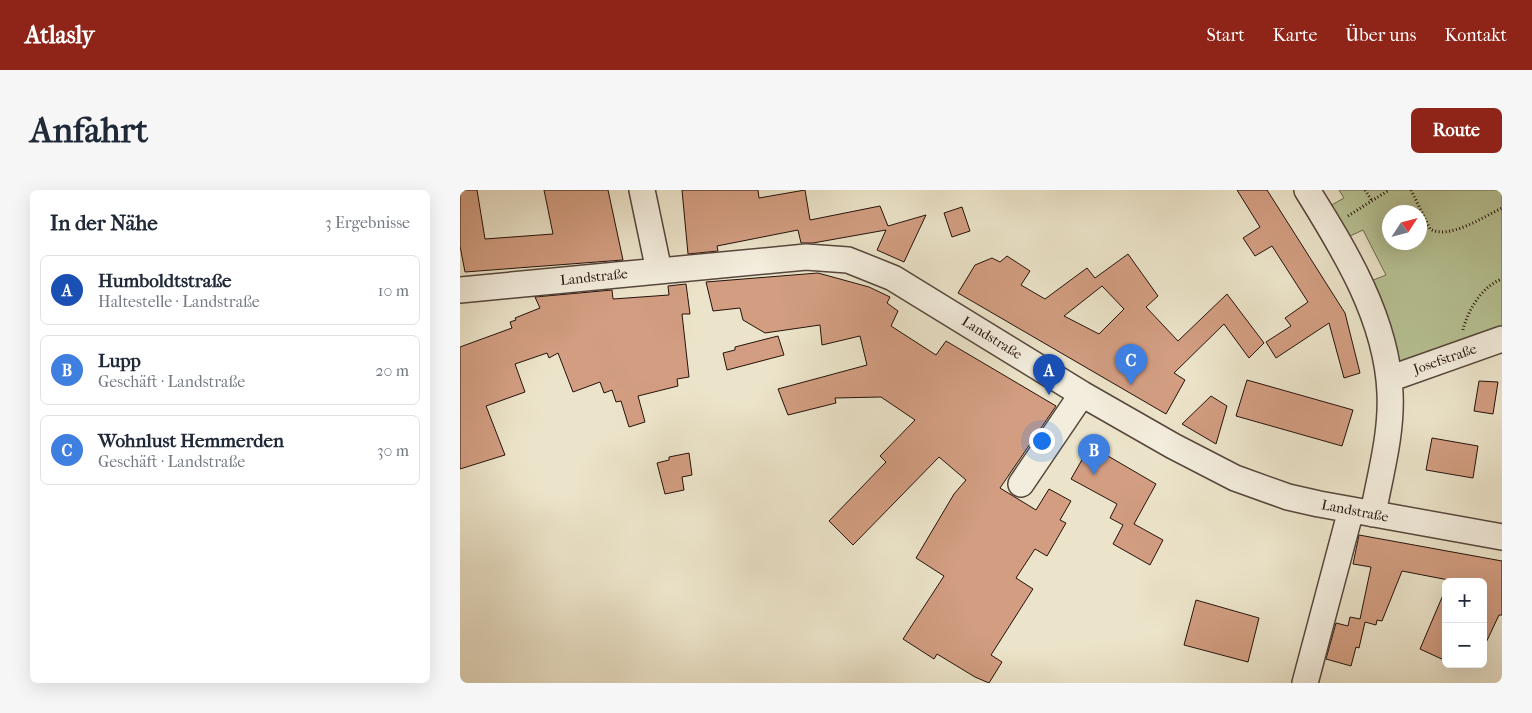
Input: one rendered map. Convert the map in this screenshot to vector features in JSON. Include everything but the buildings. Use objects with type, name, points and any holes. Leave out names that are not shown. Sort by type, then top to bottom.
[{"type":"street","points":[[642,190],[659,270]]},
{"type":"street","points":[[1305,683],[1389,424],[1388,379],[1368,302],[1352,267],[1307,190]]},
{"type":"street","name":"Landstraße","points":[[460,290],[814,257],[835,258],[863,264],[901,283],[1082,394],[1173,446],[1235,478],[1288,497],[1502,536]]},
{"type":"street","name":"Josefstraße","points":[[1388,379],[1502,339]]},
{"type":"street","points":[[1020,484],[1082,394]]},
{"type":"path","points":[[1365,190],[1372,201]]},
{"type":"path","points":[[1329,225],[1390,190]]},
{"type":"path","points":[[1411,190],[1430,229],[1436,232],[1447,234],[1502,208]]},
{"type":"path","points":[[1458,355],[1467,315],[1486,289],[1502,278]]},
{"type":"green space","points":[[1339,190],[1502,190],[1502,332],[1401,366],[1371,281],[1386,275],[1363,230],[1348,237],[1328,207],[1344,198]]},
{"type":"place","name":"Wohnlust Hemmerden","points":[[1131,385]]},
{"type":"place","name":"Humboldtstraße","points":[[1049,395]]},
{"type":"place","name":"Lupp","points":[[1094,475]]}]
